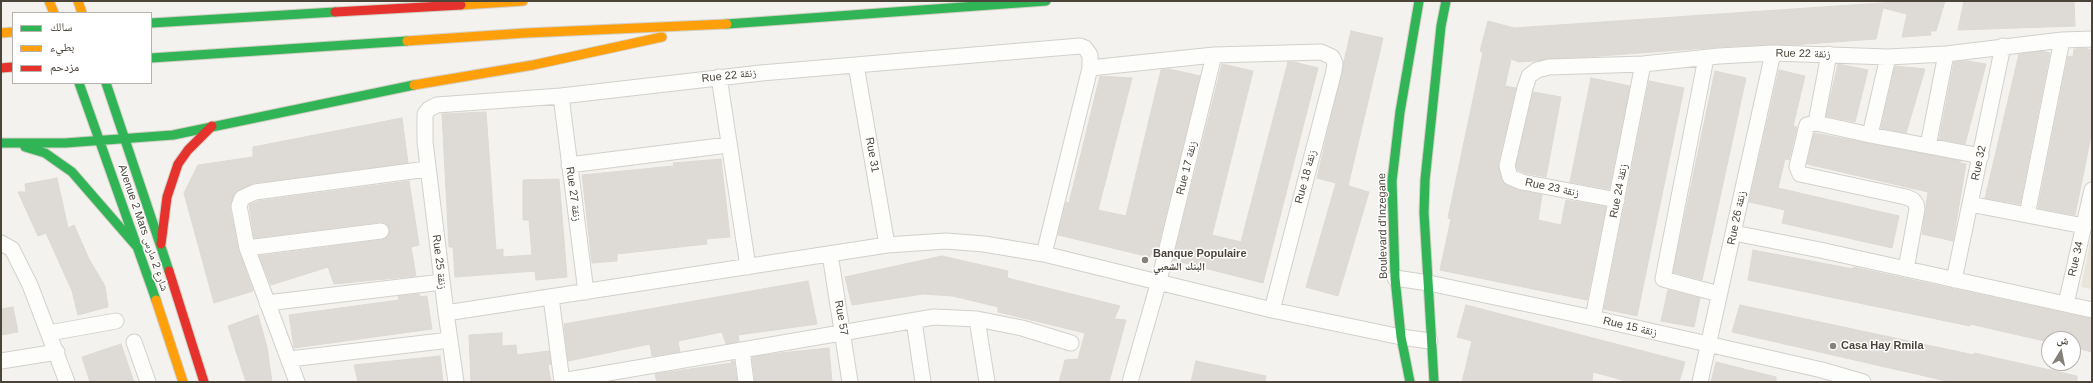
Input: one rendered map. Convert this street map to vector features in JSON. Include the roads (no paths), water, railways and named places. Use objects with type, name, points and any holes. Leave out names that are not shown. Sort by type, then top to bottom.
[{"type":"main road","points":[[49,1],[54,12]]},
{"type":"main road","points":[[78,1],[82,12]]},
{"type":"main road","points":[[152,23],[523,1]]},
{"type":"main road","points":[[152,58],[526,33],[723,24],[1046,1]]},
{"type":"main road","name":"Boulevard d'Inzegane","points":[[1410,382],[1401,337],[1395,278],[1392,182],[1400,112],[1419,1]]},
{"type":"main road","points":[[1434,382],[1430,341],[1429,283],[1424,213],[1425,180],[1441,26],[1446,1]]},
{"type":"main road","points":[[1,143],[12,144],[126,139],[173,135],[412,86],[533,65],[723,24]]},
{"type":"main road","points":[[1,33],[12,32]]},
{"type":"main road","points":[[1,68],[12,67]]},
{"type":"main road","name":"Avenue 2 Mars شارع 2 مارس","points":[[79,84],[138,248],[183,382]]},
{"type":"main road","name":"Avenue 2 Mars شارع 2 مارس","points":[[106,84],[161,244],[204,382]]},
{"type":"main road","points":[[161,244],[167,197],[178,164],[188,150],[212,126]]},
{"type":"main road","points":[[12,144],[45,153],[72,172],[138,248]]},
{"type":"street","name":"Rue 22 زنقة","points":[[1525,88],[1529,76],[1537,70],[1549,67],[1643,64],[1773,53],[1888,57],[1946,54],[2003,46],[2062,40],[2092,39]]},
{"type":"street","points":[[2027,215],[2062,40]]},
{"type":"street","name":"Rue 22 زنقة","points":[[425,142],[425,114],[428,109],[437,105],[561,96],[719,77],[1066,46],[1080,46],[1087,50],[1090,55],[1090,68]]},
{"type":"street","name":"Rue 32","points":[[1954,280],[2003,46]]},
{"type":"street","name":"Rue 18 زنقة","points":[[1214,55],[1321,52],[1332,57],[1335,63],[1272,310]]},
{"type":"street","name":"Rue 26 زنقة","points":[[1700,382],[1707,344],[1734,233],[1773,53]]},
{"type":"street","points":[[1816,122],[1829,54]]},
{"type":"street","points":[[1928,146],[1946,54]]},
{"type":"street","points":[[1044,254],[1090,68],[1214,55]]},
{"type":"street","name":"Rue 17 زنقة","points":[[1130,382],[1159,281],[1214,55]]},
{"type":"street","points":[[1870,135],[1888,57]]},
{"type":"street","points":[[1706,58],[1663,279],[1719,294]]},
{"type":"street","name":"Rue 24 زنقة","points":[[1593,318],[1643,64]]},
{"type":"street","name":"Rue 31","points":[[856,65],[887,245]]},
{"type":"street","points":[[719,77],[728,145],[748,267]]},
{"type":"street","name":"Rue 23 زنقة","points":[[1525,88],[1509,155],[1507,171],[1514,179],[1522,182],[1617,200]]},
{"type":"street","name":"Rue 27 زنقة","points":[[561,96],[586,292]]},
{"type":"street","points":[[1906,269],[1917,209],[1916,204],[1913,200],[1906,197],[1800,174],[1797,167],[1807,125],[1816,122],[1870,135],[1981,156]]},
{"type":"street","name":"Rue 25 زنقة","points":[[425,142],[427,169],[456,382]]},
{"type":"street","points":[[569,165],[728,145]]},
{"type":"street","points":[[297,382],[290,359],[267,303],[247,248],[239,206],[242,198],[255,192],[427,169]]},
{"type":"street","name":"Rue 34","points":[[2066,304],[2092,190]]},
{"type":"street","points":[[1970,204],[2084,226]]},
{"type":"street","points":[[247,248],[381,231]]},
{"type":"street","points":[[1734,233],[2092,310]]},
{"type":"street","points":[[446,313],[887,245],[946,241],[984,244],[1044,254],[1159,281],[1272,310],[1401,337],[1430,341]]},
{"type":"street","points":[[1,243],[12,249],[49,332],[67,382]]},
{"type":"street","name":"Rue 57","points":[[830,254],[844,334],[850,382]]},
{"type":"street","name":"Rue 15 زنقة","points":[[1395,278],[1429,283],[1593,318],[1707,344],[1821,376],[1863,382]]},
{"type":"street","points":[[267,303],[442,282]]},
{"type":"street","points":[[551,297],[562,381],[844,334],[934,317],[977,319],[1022,328],[1071,343]]},
{"type":"street","points":[[977,319],[986,382]]},
{"type":"street","points":[[49,332],[116,321]]},
{"type":"street","points":[[914,321],[923,382]]},
{"type":"street","points":[[290,359],[450,340]]},
{"type":"street","points":[[134,342],[148,382]]},
{"type":"street","points":[[742,350],[746,382]]},
{"type":"street","points":[[1,361],[57,352]]},
{"type":"place","name":"Banque Populaire البنك الشعبي","points":[[1145,260]]},
{"type":"place","name":"Casa Hay Rmila","points":[[1833,346]]}]
